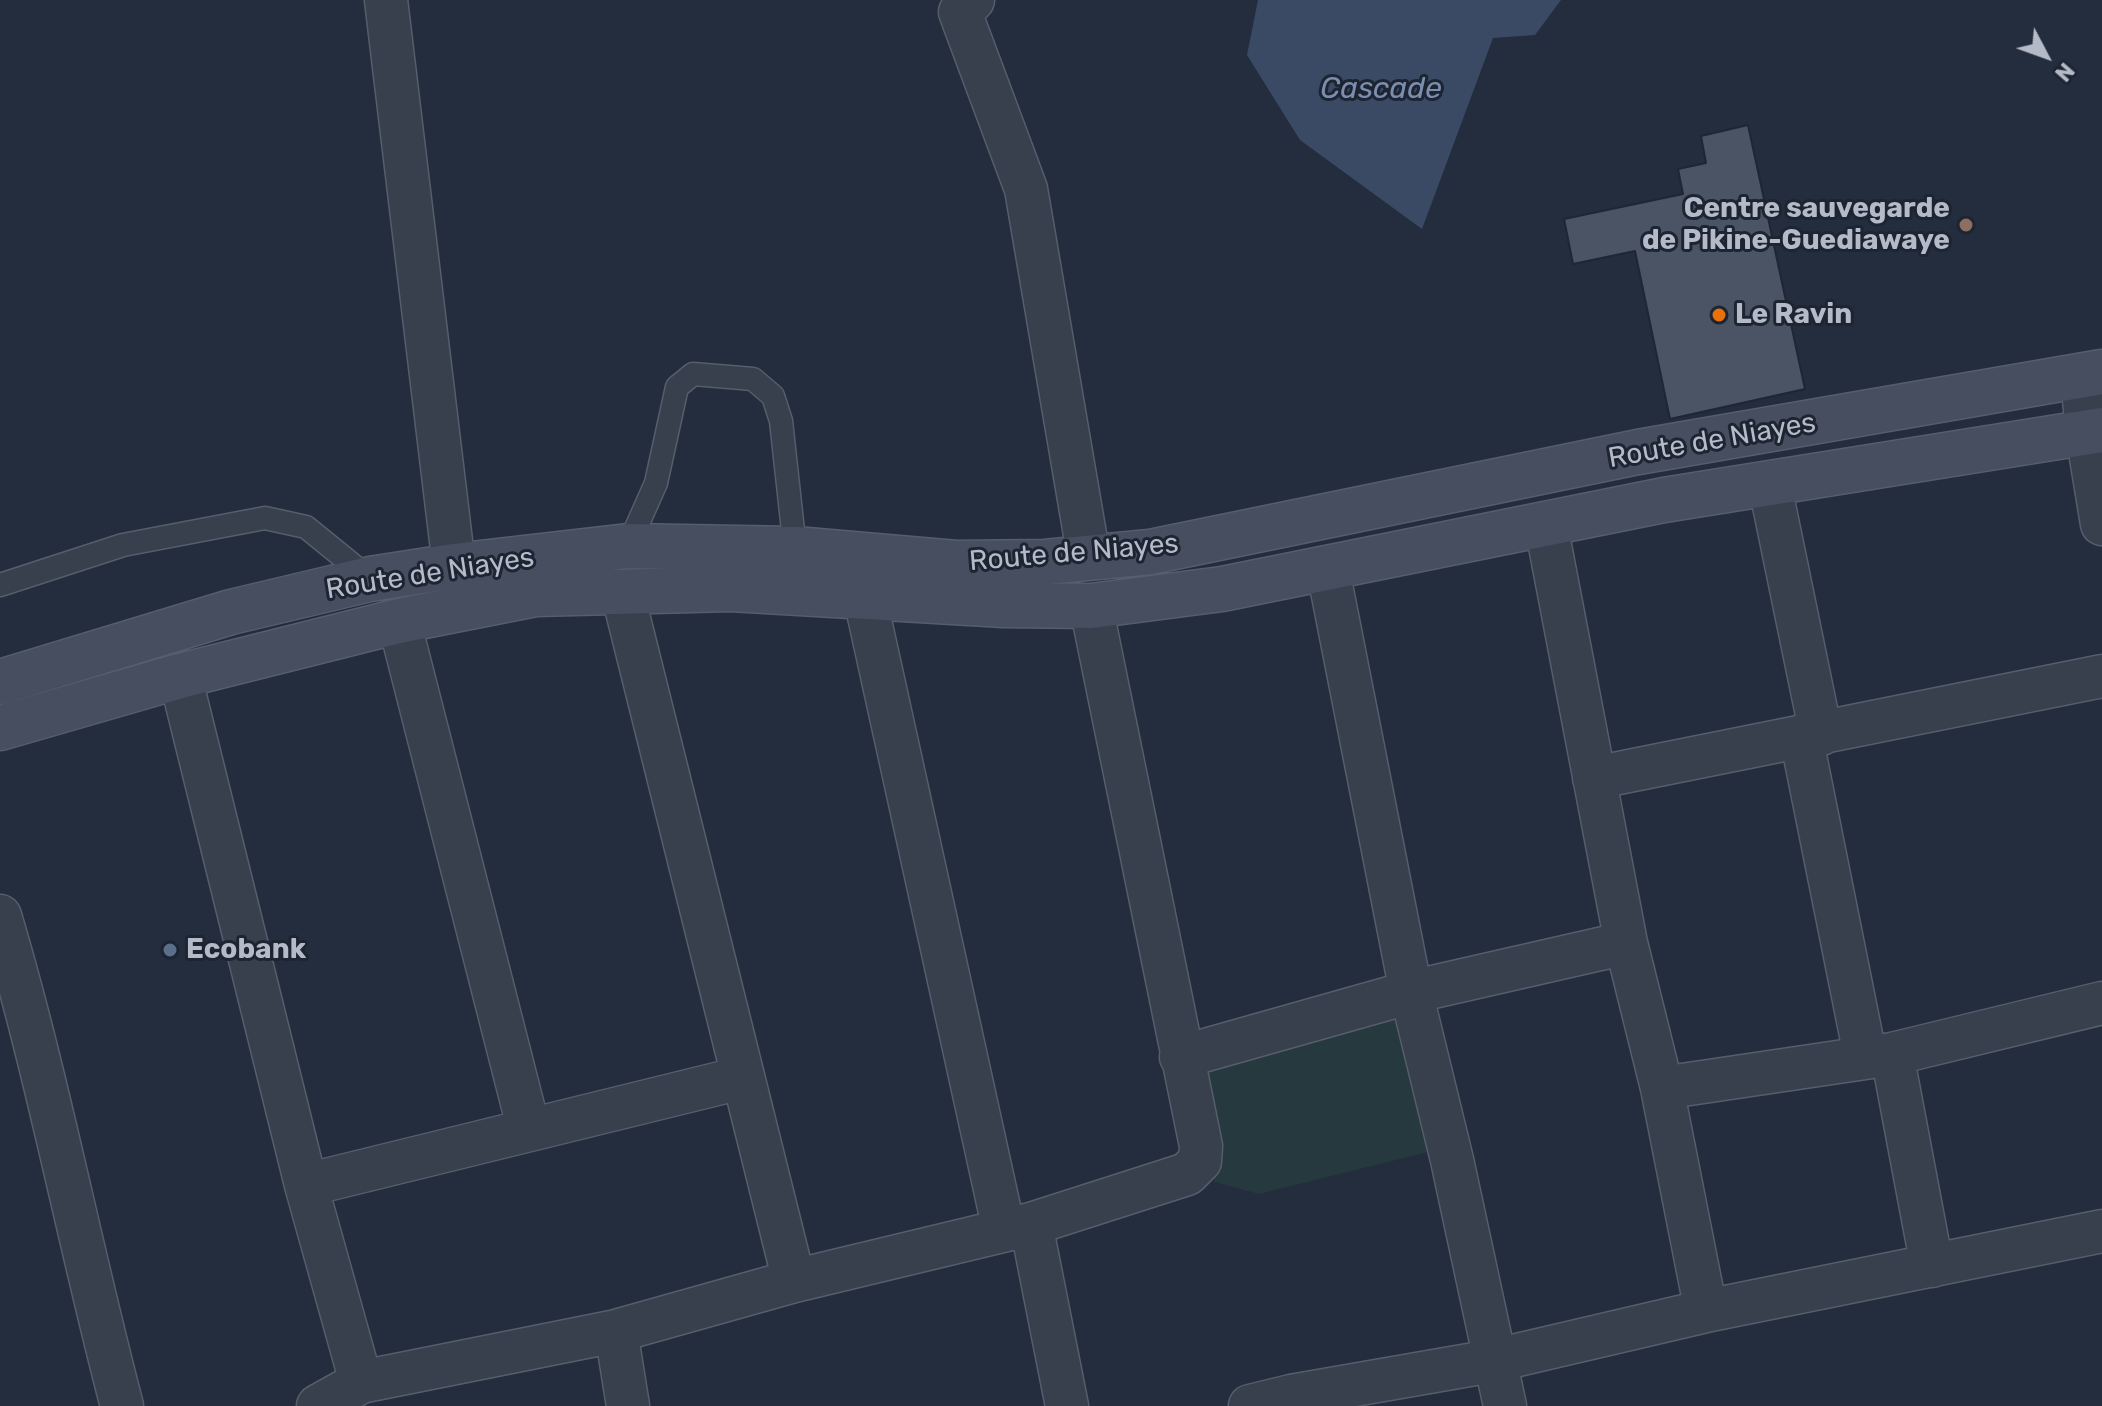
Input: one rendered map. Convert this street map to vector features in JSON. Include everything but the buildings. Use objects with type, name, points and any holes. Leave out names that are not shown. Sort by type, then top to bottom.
[{"type":"main road","name":"Route de Niayes","points":[[0,682],[231,612],[370,579],[454,566],[628,546],[795,549],[956,563],[1089,558],[1150,552],[1638,452],[2092,374]]},
{"type":"main road","name":"Route de Niayes","points":[[0,728],[180,676],[399,621],[536,594],[731,589],[865,598],[1091,606],[1166,598],[1328,570],[1664,500],[1770,486],[2094,431]]},
{"type":"street","points":[[386,0],[454,566]]},
{"type":"street","points":[[973,0],[960,12],[1026,189],[1089,558]]},
{"type":"street","points":[[2092,374],[2102,524]]},
{"type":"street","points":[[1770,486],[1811,735],[1879,1055],[1932,1266]]},
{"type":"street","points":[[1546,525],[1626,943],[1662,1088],[1706,1311]]},
{"type":"street","points":[[1328,570],[1411,992],[1452,1160],[1492,1361],[1505,1406]]},
{"type":"street","points":[[622,591],[794,1281]]},
{"type":"street","points":[[865,598],[1017,1227],[1067,1406]]},
{"type":"street","points":[[318,1406],[361,1382],[616,1331],[794,1281],[1017,1227],[1187,1174],[1197,1165],[1201,1146],[1091,606]]},
{"type":"street","points":[[399,621],[529,1130]]},
{"type":"street","points":[[180,676],[306,1185],[361,1382]]},
{"type":"street","points":[[1594,778],[2102,676]]},
{"type":"street","points":[[0,916],[11,991],[122,1406]]},
{"type":"street","points":[[1181,1057],[1411,992],[1626,943]]},
{"type":"street","points":[[1662,1088],[1879,1055],[2102,1003]]},
{"type":"street","points":[[306,1185],[741,1078]]},
{"type":"street","points":[[1250,1406],[1492,1361],[1706,1311],[2102,1231]]},
{"type":"street","points":[[616,1331],[628,1406]]},
{"type":"lane","points":[[628,546],[656,483],[677,387],[693,374],[753,379],[773,396],[781,421],[795,549]]},
{"type":"lane","points":[[0,585],[123,545],[265,518],[306,527],[370,579]]},
{"type":"green space","points":[[1413,998],[1448,1147],[1259,1194],[1215,1182],[1185,1058]]},
{"type":"water","name":"Cascade","points":[[1258,0],[1561,0],[1535,35],[1493,38],[1422,229],[1300,140],[1247,55]]},
{"type":"place","name":"Centre sauvegarde de Pikine-Guediawaye","points":[[1966,225]]},
{"type":"place","name":"Le Ravin","points":[[1719,315]]},
{"type":"place","name":"Ecobank","points":[[170,950]]}]
